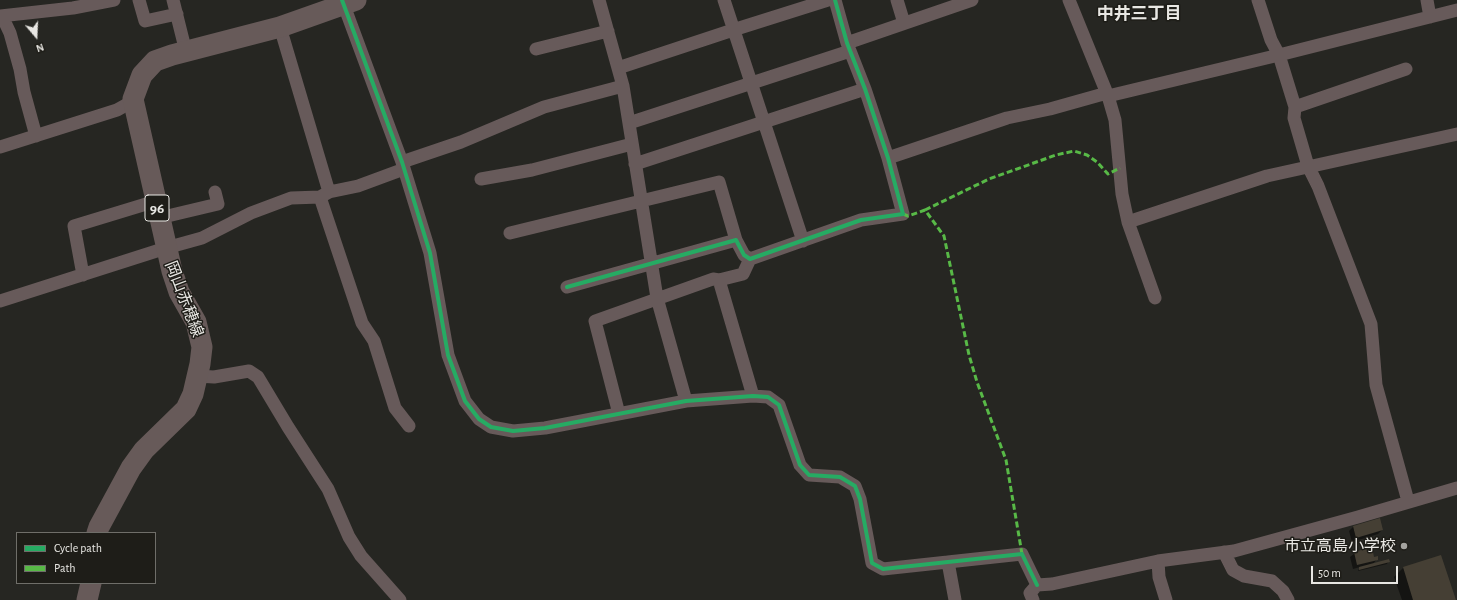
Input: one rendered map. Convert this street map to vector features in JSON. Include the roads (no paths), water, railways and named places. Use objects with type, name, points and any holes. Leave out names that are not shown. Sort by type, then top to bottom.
[{"type":"main road","points":[[133,99],[142,75],[155,61],[172,55],[280,27],[347,1]]},
{"type":"main road","name":"岡山赤穂線","points":[[97,532],[135,462],[144,450],[186,409],[193,394],[202,347],[196,322],[179,292],[172,271],[133,99]]},
{"type":"main road","points":[[87,600],[91,584]]},
{"type":"street","points":[[36,136],[10,34],[1,16],[73,8],[114,0]]},
{"type":"street","points":[[139,0],[145,21],[177,14]]},
{"type":"street","points":[[173,0],[186,52]]},
{"type":"street","points":[[599,0],[623,86],[657,298],[686,401]]},
{"type":"street","points":[[724,0],[803,241]]},
{"type":"street","points":[[618,68],[828,0]]},
{"type":"street","points":[[619,414],[595,321],[713,279],[720,280],[743,274],[750,259],[861,220],[903,214],[888,158],[865,89],[848,47],[835,0]]},
{"type":"street","points":[[898,0],[904,23]]},
{"type":"street","points":[[629,123],[848,47],[904,23],[972,0]]},
{"type":"street","points":[[1069,0],[1107,94],[1115,120],[1122,194],[1128,222],[1155,298]]},
{"type":"street","points":[[1258,0],[1271,40],[1279,55],[1295,107],[1294,118],[1308,166],[1318,186],[1371,324],[1376,385],[1408,501]]},
{"type":"street","points":[[1426,0],[1430,17]]},
{"type":"street","points":[[347,1],[403,166],[430,253],[448,355],[465,401],[479,419],[491,427],[513,431],[545,428],[686,401],[753,396],[768,397],[779,405],[800,465],[809,475],[840,477],[855,486],[860,500],[872,563],[883,569],[1022,554],[1037,585]]},
{"type":"street","points":[[888,158],[1007,118],[1279,55],[1457,10]]},
{"type":"street","points":[[280,27],[324,194],[362,323],[374,341],[395,408],[409,426]]},
{"type":"street","points":[[536,50],[608,31]]},
{"type":"street","points":[[1295,107],[1406,69]]},
{"type":"street","points":[[0,301],[202,238],[251,214],[291,198],[324,194],[358,186],[544,107],[623,86]]},
{"type":"street","points":[[635,164],[865,89]]},
{"type":"street","points":[[0,147],[117,110],[133,99]]},
{"type":"street","points":[[1128,222],[1267,176],[1457,134]]},
{"type":"street","points":[[481,179],[532,170],[632,144]]},
{"type":"street","points":[[510,233],[719,182],[736,240],[744,255],[750,259]]},
{"type":"street","points":[[83,275],[74,226],[158,210],[218,204],[215,192]]},
{"type":"street","points":[[566,287],[736,240]]},
{"type":"street","points":[[720,280],[753,396]]},
{"type":"street","points":[[197,376],[214,377],[249,371],[258,378],[328,489],[349,537],[361,556],[400,600]]},
{"type":"street","points":[[1033,600],[1030,593],[1037,585],[1052,584],[1158,561],[1234,551],[1457,488]]},
{"type":"street","points":[[1224,552],[1233,570],[1244,576],[1272,581],[1283,591],[1288,600]]},
{"type":"street","points":[[1158,561],[1159,577],[1166,600]]},
{"type":"street","points":[[948,562],[955,600]]},
{"type":"place","name":"市立高島小学校","points":[[1404,546]]},
{"type":"district","name":"中井三丁目","points":[[1139,14]]}]
